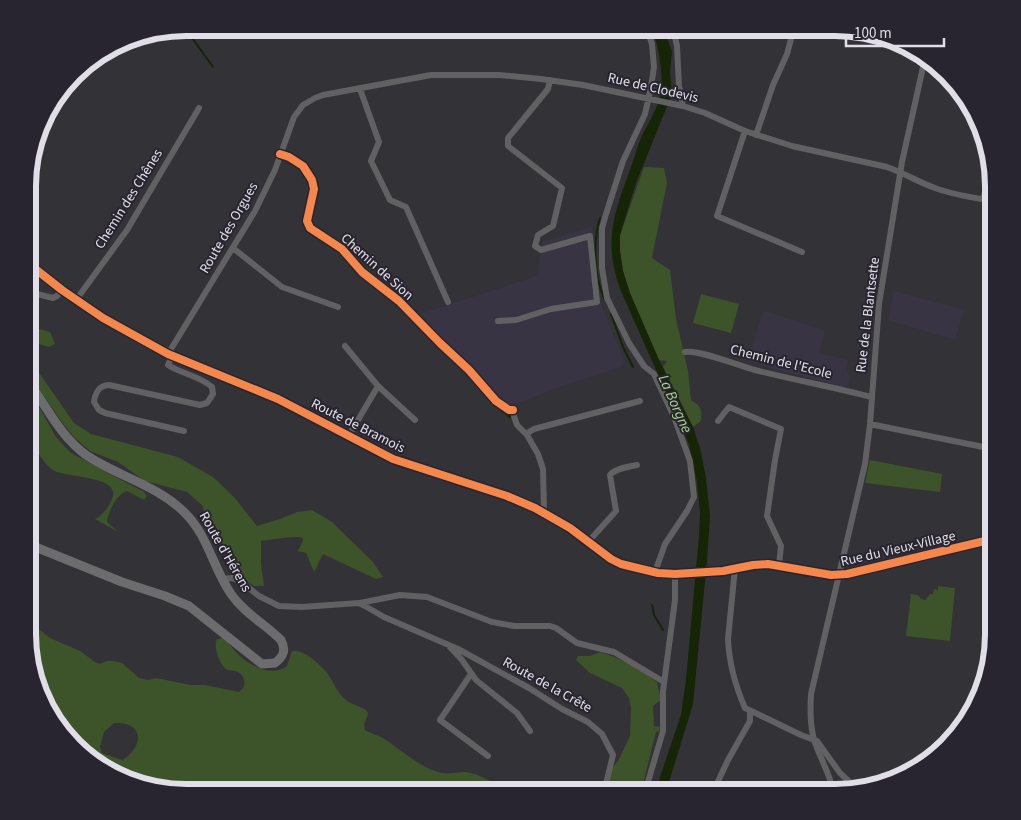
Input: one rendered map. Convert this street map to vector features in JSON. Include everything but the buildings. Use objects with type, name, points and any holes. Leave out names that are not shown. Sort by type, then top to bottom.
[{"type":"street","points":[[650,37],[654,67],[649,99],[645,114],[623,162],[602,228],[602,268],[607,298],[629,343],[644,366],[654,374],[674,417],[690,461],[694,497],[665,544],[655,572]]},
{"type":"street","points":[[675,37],[679,86],[683,106]]},
{"type":"street","points":[[756,134],[773,85],[787,54],[792,37]]},
{"type":"street","name":"Rue de la Blantsette","points":[[831,784],[827,769],[814,739],[810,714],[811,694],[859,492],[870,424],[879,304],[900,172],[923,65]]},
{"type":"street","name":"Rue de Clodevis","points":[[299,109],[315,98],[431,75],[499,75],[550,80],[683,106],[705,113],[745,131],[792,146],[870,163],[900,172],[934,188],[960,196],[983,199]]},
{"type":"street","points":[[498,321],[516,320],[551,310],[597,302],[590,236],[541,250],[535,246],[538,235],[553,226],[562,188],[508,146],[508,138],[548,89],[550,80]]},
{"type":"street","points":[[360,88],[379,142],[371,161],[390,200],[406,207],[448,302]]},
{"type":"street","name":"Chemin des Chênes","points":[[76,300],[127,230],[199,108]]},
{"type":"street","name":"Route des Orgues","points":[[170,355],[262,198],[275,170],[289,129],[299,109]]},
{"type":"street","points":[[745,131],[717,216],[802,252]]},
{"type":"street","points":[[983,199],[985,193]]},
{"type":"street","points":[[233,248],[282,287],[338,308]]},
{"type":"street","name":"Route de Bramois","points":[[36,270],[76,300],[119,328],[170,355],[278,399],[348,437],[401,462],[508,496],[544,512],[589,541],[618,563],[655,572],[674,574],[688,572]]},
{"type":"street","points":[[36,294],[53,298],[62,290]]},
{"type":"street","points":[[345,346],[378,386],[415,420]]},
{"type":"street","name":"Chemin de l'Ecole","points":[[685,352],[705,354],[754,370],[871,396]]},
{"type":"street","points":[[170,355],[168,366],[206,381],[212,386],[213,394],[207,404],[200,405],[109,385],[102,386],[94,402],[99,410],[105,413],[184,431]]},
{"type":"street","name":"Route de Bramois","points":[[348,437],[378,386]]},
{"type":"street","name":"Route d'Hérens","points":[[36,394],[63,433],[82,451],[104,466],[172,502],[187,515],[201,533],[231,594],[238,603],[281,640],[284,646],[284,654],[275,663],[262,664],[189,606],[122,582],[37,548]]},
{"type":"street","points":[[526,434],[534,428],[640,401]]},
{"type":"street","points":[[718,421],[729,407],[781,429],[768,516],[781,546],[779,565]]},
{"type":"street","points":[[514,416],[517,425],[526,434],[538,454],[543,469],[544,512]]},
{"type":"street","points":[[870,424],[984,447]]},
{"type":"street","points":[[589,541],[616,511],[611,473],[636,465]]},
{"type":"street","name":"Rue du Vieux-Village","points":[[688,572],[713,571],[753,564],[779,565],[838,575],[860,572],[984,541]]},
{"type":"street","points":[[735,568],[728,638],[732,671],[745,708],[800,735],[819,742],[840,773],[850,782]]},
{"type":"street","points":[[647,784],[663,732],[664,682],[675,600],[674,574]]},
{"type":"street","points":[[223,579],[232,578],[239,580],[259,596],[279,606],[302,607],[359,604],[400,595],[427,597],[492,622],[514,626],[550,626],[556,628],[577,643],[614,652],[664,682]]},
{"type":"street","name":"Route de la Crête","points":[[359,604],[450,646],[588,722],[597,729],[613,755],[606,784]]},
{"type":"street","name":"Route de la Crête","points":[[450,646],[471,674],[488,692],[517,713],[530,731]]},
{"type":"street","points":[[471,674],[440,720],[488,756]]},
{"type":"street","points":[[718,784],[728,760],[750,721],[750,712]]},
{"type":"shaded area","points":[[644,167],[664,168],[667,183],[652,258],[670,270],[676,319],[688,371],[691,400],[699,406],[701,411],[701,421],[693,427],[663,367],[667,361],[659,360],[630,293],[623,271],[620,235]]},
{"type":"shaded area","points":[[591,227],[599,299],[625,363],[619,368],[562,386],[508,407],[494,396],[478,375],[417,315],[537,276],[542,242]]},
{"type":"shaded area","points":[[894,291],[964,310],[955,340],[888,320]]},
{"type":"shaded area","points":[[701,294],[739,304],[731,333],[693,323]]},
{"type":"shaded area","points":[[763,311],[825,330],[819,353],[848,360],[846,370],[850,378],[847,388],[748,362]]},
{"type":"shaded area","points":[[36,328],[50,332],[55,344],[49,347],[36,343]]},
{"type":"shaded area","points":[[36,371],[74,423],[91,434],[178,457],[213,477],[234,497],[257,526],[297,512],[312,510],[332,522],[373,562],[383,577],[376,579],[323,554],[314,572],[306,553],[298,551],[303,538],[289,537],[261,541],[261,564],[264,586],[254,586],[242,578],[234,568],[211,529],[202,505],[187,492],[145,481],[118,462],[90,451],[64,425],[36,385]]},
{"type":"shaded area","points":[[36,404],[56,437],[71,453],[144,492],[147,496],[144,500],[127,491],[117,499],[111,508],[107,522],[118,532],[95,519],[101,515],[112,499],[113,491],[109,485],[90,478],[59,473],[46,464],[37,451]]},
{"type":"shaded area","points":[[870,460],[942,474],[940,492],[865,483]]},
{"type":"shaded area","points":[[938,586],[955,588],[950,641],[906,636],[911,594],[918,595],[921,599],[925,600],[930,594],[933,594],[934,589],[938,590]]},
{"type":"shaded area","points":[[37,628],[50,638],[80,651],[95,662],[100,664],[106,661],[122,663],[139,678],[148,680],[156,678],[239,692],[244,685],[244,679],[238,672],[226,669],[217,654],[217,639],[223,638],[247,662],[267,670],[274,671],[287,666],[292,651],[301,652],[312,658],[325,670],[338,691],[348,702],[367,711],[368,714],[364,725],[365,730],[383,738],[417,762],[438,772],[471,773],[495,783],[166,782],[147,779],[111,764],[87,747],[56,709],[41,673]],"holes":[[[114,723],[124,723],[136,730],[138,736],[137,742],[129,755],[122,760],[102,753],[100,747],[104,732]]]},
{"type":"shaded area","points":[[600,652],[615,657],[630,664],[657,682],[661,700],[653,706],[654,726],[660,727],[659,731],[656,732],[643,784],[609,784],[612,768],[618,761],[630,736],[631,707],[629,698],[622,688],[590,673],[576,660],[578,656],[590,656]]},
{"type":"water","name":"La Borgne","points":[[655,37],[666,37],[672,51],[670,72],[672,94],[636,183],[620,235],[620,251],[623,271],[630,293],[659,360],[693,427],[700,448],[706,478],[710,516],[693,704],[669,784],[659,784],[681,715],[686,680],[699,536],[700,513],[697,482],[689,444],[620,289],[612,256],[613,227],[620,199],[640,141],[659,101],[661,79]]},
{"type":"waterway","points":[[191,36],[213,67]]},
{"type":"waterway","points":[[600,218],[596,236],[596,269],[604,298]]},
{"type":"waterway","points":[[368,281],[399,306],[467,373],[492,403],[510,417]]},
{"type":"waterway","points":[[611,314],[623,347],[633,367]]},
{"type":"waterway","points":[[652,605],[654,615],[663,630]]},
{"type":"cycle path","name":"Chemin de Sion","points":[[280,154],[289,157],[303,166],[312,180],[314,189],[307,221],[310,228],[342,249],[362,272],[399,301],[469,370],[496,401],[509,410],[513,410]]},
{"type":"cycle path","points":[[36,270],[103,318],[168,354],[278,399],[393,459],[507,496],[535,508],[570,528],[611,559],[621,564],[658,573],[675,574],[723,571],[768,564],[831,575],[847,574],[984,541]]}]
